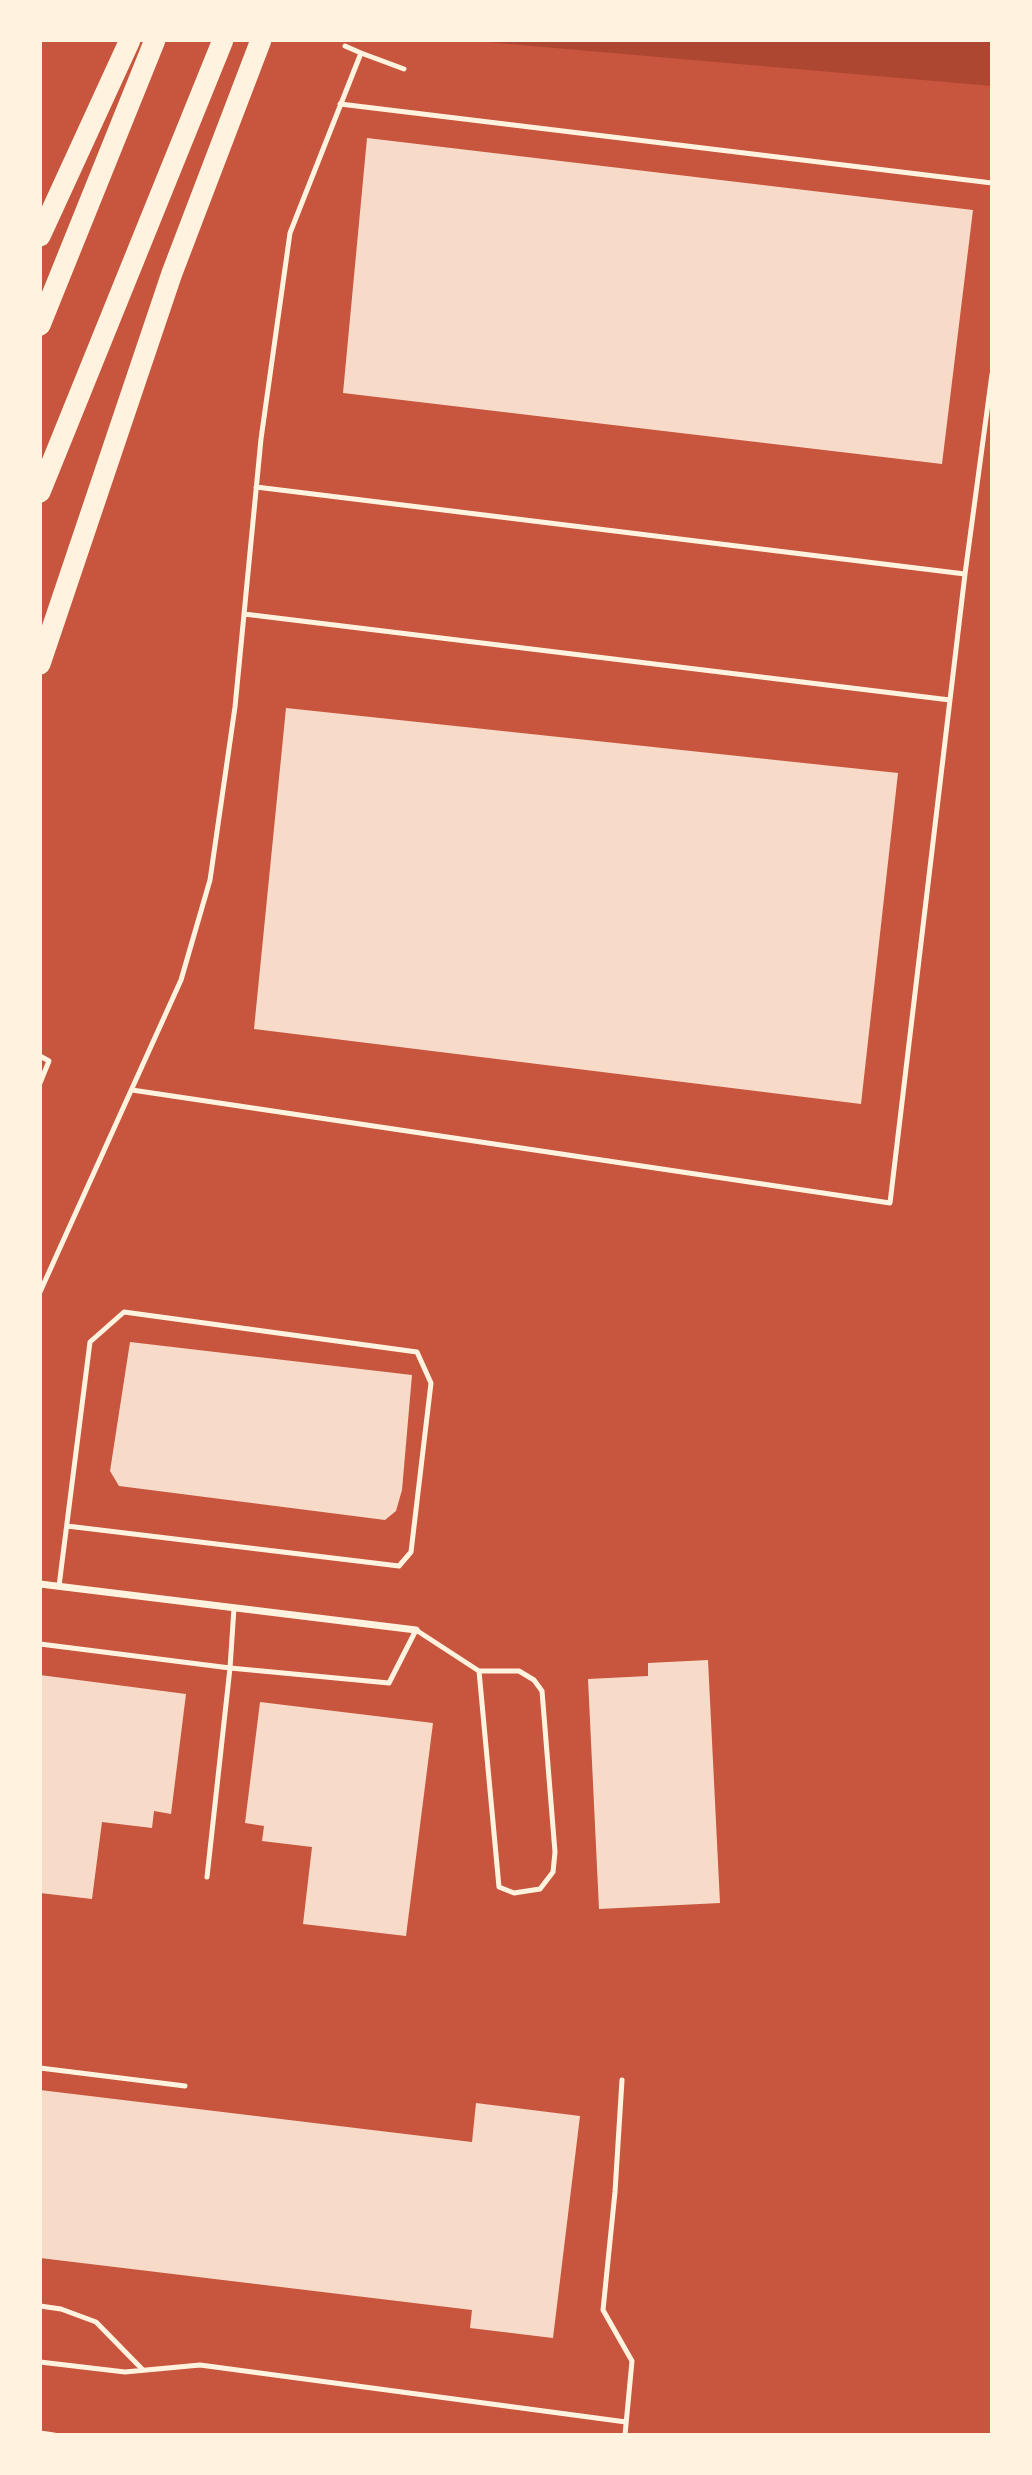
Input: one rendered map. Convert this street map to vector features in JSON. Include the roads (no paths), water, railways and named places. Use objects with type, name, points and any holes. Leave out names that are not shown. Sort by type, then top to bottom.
[{"type":"highway","points":[[40,236],[130,40]]},
{"type":"highway","points":[[40,325],[155,40]]},
{"type":"highway","points":[[40,492],[223,40]]},
{"type":"highway","points":[[40,664],[172,273],[261,40]]},
{"type":"street","points":[[40,1584],[416,1630]]},
{"type":"lane","points":[[345,46],[404,69]]},
{"type":"lane","points":[[40,1292],[181,980],[210,880],[235,707],[256,487],[289,233],[361,52]]},
{"type":"lane","points":[[341,104],[992,183]]},
{"type":"lane","points":[[132,1090],[890,1203],[965,574],[992,373]]},
{"type":"lane","points":[[256,487],[965,574]]},
{"type":"lane","points":[[244,614],[950,700]]},
{"type":"lane","points":[[40,1056],[50,1061],[40,1083]]},
{"type":"lane","points":[[59,1586],[90,1342],[124,1312],[416,1352],[431,1383],[411,1552],[400,1566],[67,1526]]},
{"type":"lane","points":[[207,1877],[234,1608]]},
{"type":"lane","points":[[40,1644],[230,1668],[389,1683],[416,1630],[479,1671],[519,1671],[534,1680],[542,1692],[555,1852],[553,1872],[540,1889],[514,1893],[499,1887],[479,1671]]},
{"type":"lane","points":[[40,2068],[185,2086]]},
{"type":"lane","points":[[622,2080],[615,2192],[603,2309],[632,2361],[625,2435]]},
{"type":"lane","points":[[40,2306],[61,2309],[96,2322],[143,2370]]},
{"type":"lane","points":[[40,2362],[125,2372],[200,2365],[626,2422]]},
{"type":"lane","points":[[40,2433],[54,2435]]}]
